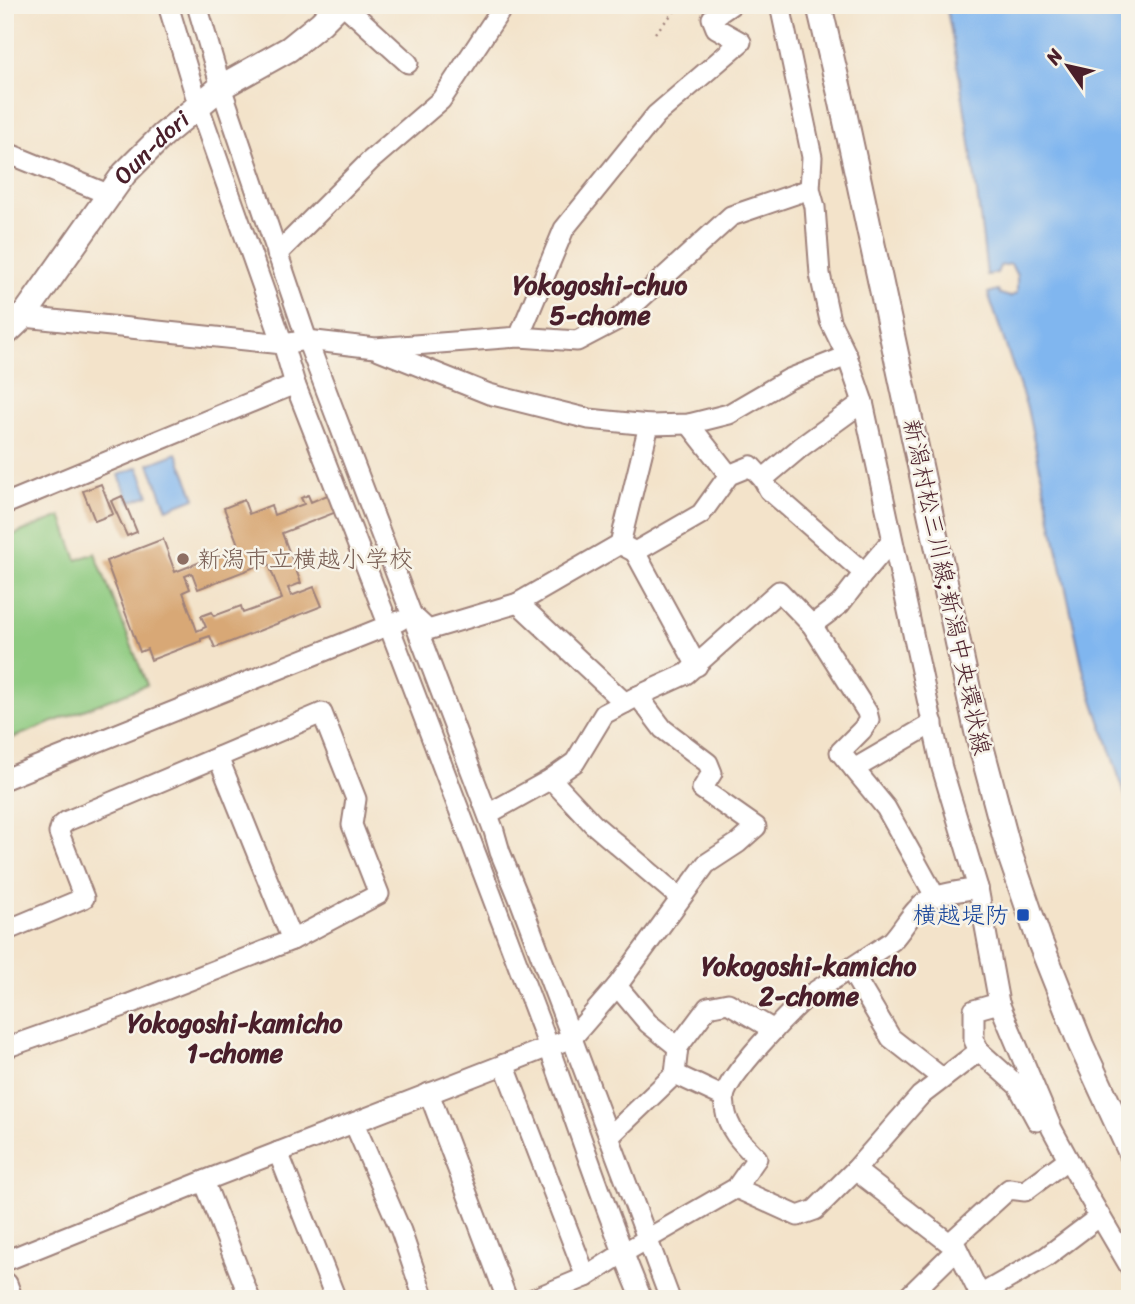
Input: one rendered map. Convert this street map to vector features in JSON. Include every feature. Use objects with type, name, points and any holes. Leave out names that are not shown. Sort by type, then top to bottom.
[{"type":"main road","name":"Oun-dori","points":[[11,322],[124,174],[163,135],[221,87],[289,49],[341,5]]},
{"type":"main road","name":"新潟村松三川線;新潟中央環状線","points":[[819,5],[977,731],[1010,855],[1071,1020],[1130,1151]]},
{"type":"main road","points":[[5,1285],[10,1299]]},
{"type":"street","points":[[168,5],[198,104],[295,384],[389,624],[549,1047],[622,1253],[642,1299]]},
{"type":"street","points":[[197,5],[221,87],[307,340],[670,1299]]},
{"type":"street","points":[[341,5],[408,63]]},
{"type":"street","points":[[277,254],[369,161],[441,100],[504,5]]},
{"type":"street","points":[[519,337],[564,229],[656,115],[741,42],[716,28],[712,18],[731,5]]},
{"type":"street","points":[[780,5],[811,157],[810,189],[815,207],[820,274],[830,321],[847,356],[863,402],[942,768],[978,888],[999,1003],[1065,1162]]},
{"type":"street","points":[[5,152],[110,195]]},
{"type":"street","points":[[11,322],[283,344],[307,340],[375,348],[519,337],[577,341],[617,320],[731,216],[810,189]]},
{"type":"street","points":[[375,348],[489,394],[589,419],[649,425],[689,424],[729,414],[789,379],[847,356]]},
{"type":"street","points":[[5,504],[295,384]]},
{"type":"street","points":[[763,479],[801,447],[863,402]]},
{"type":"street","points":[[689,424],[729,475]]},
{"type":"street","points":[[649,425],[628,548],[696,666]]},
{"type":"street","points":[[413,616],[428,630],[518,603],[701,514],[729,475],[751,466],[769,490],[864,573]]},
{"type":"street","points":[[812,625],[840,604],[892,540]]},
{"type":"street","points":[[488,814],[551,779],[575,762],[604,714],[686,674],[779,591],[812,625],[867,712],[869,720],[840,752],[886,808],[935,896]]},
{"type":"street","points":[[5,1261],[572,1038],[617,986],[706,864],[738,843],[756,827],[702,789],[712,773],[708,762],[663,729],[632,699],[518,603]]},
{"type":"street","points":[[5,779],[413,616]]},
{"type":"street","points":[[5,931],[84,898],[59,833],[61,826],[67,821],[322,713],[356,799],[352,825],[379,894],[292,940],[124,1006],[5,1048]]},
{"type":"street","points":[[854,769],[933,723]]},
{"type":"street","points":[[218,757],[292,940]]},
{"type":"street","points":[[551,779],[593,824],[680,898]]},
{"type":"street","points":[[533,1299],[586,1277],[622,1253],[736,1188],[757,1158],[731,1129],[724,1097],[730,1084],[750,1058],[796,1006],[892,941],[926,900],[978,888]]},
{"type":"street","points":[[850,969],[891,1038],[942,1078]]},
{"type":"street","points":[[617,986],[648,1023],[678,1047]]},
{"type":"street","points":[[609,1137],[675,1074],[678,1047],[708,1007],[728,1003],[774,1030]]},
{"type":"street","points":[[999,1003],[974,1010],[974,1040],[979,1051],[1018,1086],[1130,1267]]},
{"type":"street","points":[[736,1188],[798,1216],[815,1210],[855,1170],[919,1096],[979,1051]]},
{"type":"street","points":[[504,1064],[586,1277]]},
{"type":"street","points":[[675,1074],[724,1097]]},
{"type":"street","points":[[429,1093],[507,1299]]},
{"type":"street","points":[[354,1123],[401,1231],[424,1299]]},
{"type":"street","points":[[278,1152],[336,1299]]},
{"type":"street","points":[[1065,1162],[1025,1191],[1009,1189],[953,1240],[978,1297],[1046,1258],[1100,1216]]},
{"type":"street","points":[[855,1170],[957,1249]]},
{"type":"street","points":[[204,1181],[250,1299]]},
{"type":"street","points":[[906,1299],[957,1249]]},
{"type":"path","points":[[655,33],[680,5]]},
{"type":"green space","points":[[61,516],[77,560],[95,553],[147,685],[5,741],[5,538]]},
{"type":"water","points":[[946,5],[1130,5],[1130,810],[1084,673],[1027,408],[988,293],[998,290],[1000,294],[1010,297],[1017,293],[1017,276],[1011,264],[1000,266],[997,273],[987,275],[970,140]]},
{"type":"water","points":[[177,453],[195,498],[167,509],[149,464]]},
{"type":"water","points":[[138,467],[149,495],[130,502],[119,475]]},
{"type":"building","points":[[101,484],[113,514],[95,521],[83,491]]},
{"type":"building","points":[[332,493],[339,511],[282,533],[301,583],[288,588],[291,596],[314,587],[322,606],[215,648],[210,636],[151,660],[147,649],[140,652],[106,561],[163,539],[175,572],[239,547],[224,508],[244,500],[249,514],[271,505],[274,515],[304,504],[301,498],[308,495],[311,502]],"holes":[[[268,562],[282,599],[243,613],[241,606],[214,616],[212,612],[201,616],[206,627],[197,631],[183,592],[190,589],[185,576],[192,573],[198,589]]]},
{"type":"building","points":[[122,496],[137,532],[127,536],[111,501]]},
{"type":"place","name":"新潟市立横越小学校","points":[[183,559]]},
{"type":"place","name":"横越堤防","points":[[1023,915]]},
{"type":"district","name":"Yokogoshi-chuo 5-chome","points":[[600,300]]},
{"type":"district","name":"Yokogoshi-kamicho 2-chome","points":[[809,981]]},
{"type":"district","name":"Yokogoshi-kamicho 1-chome","points":[[235,1038]]}]
